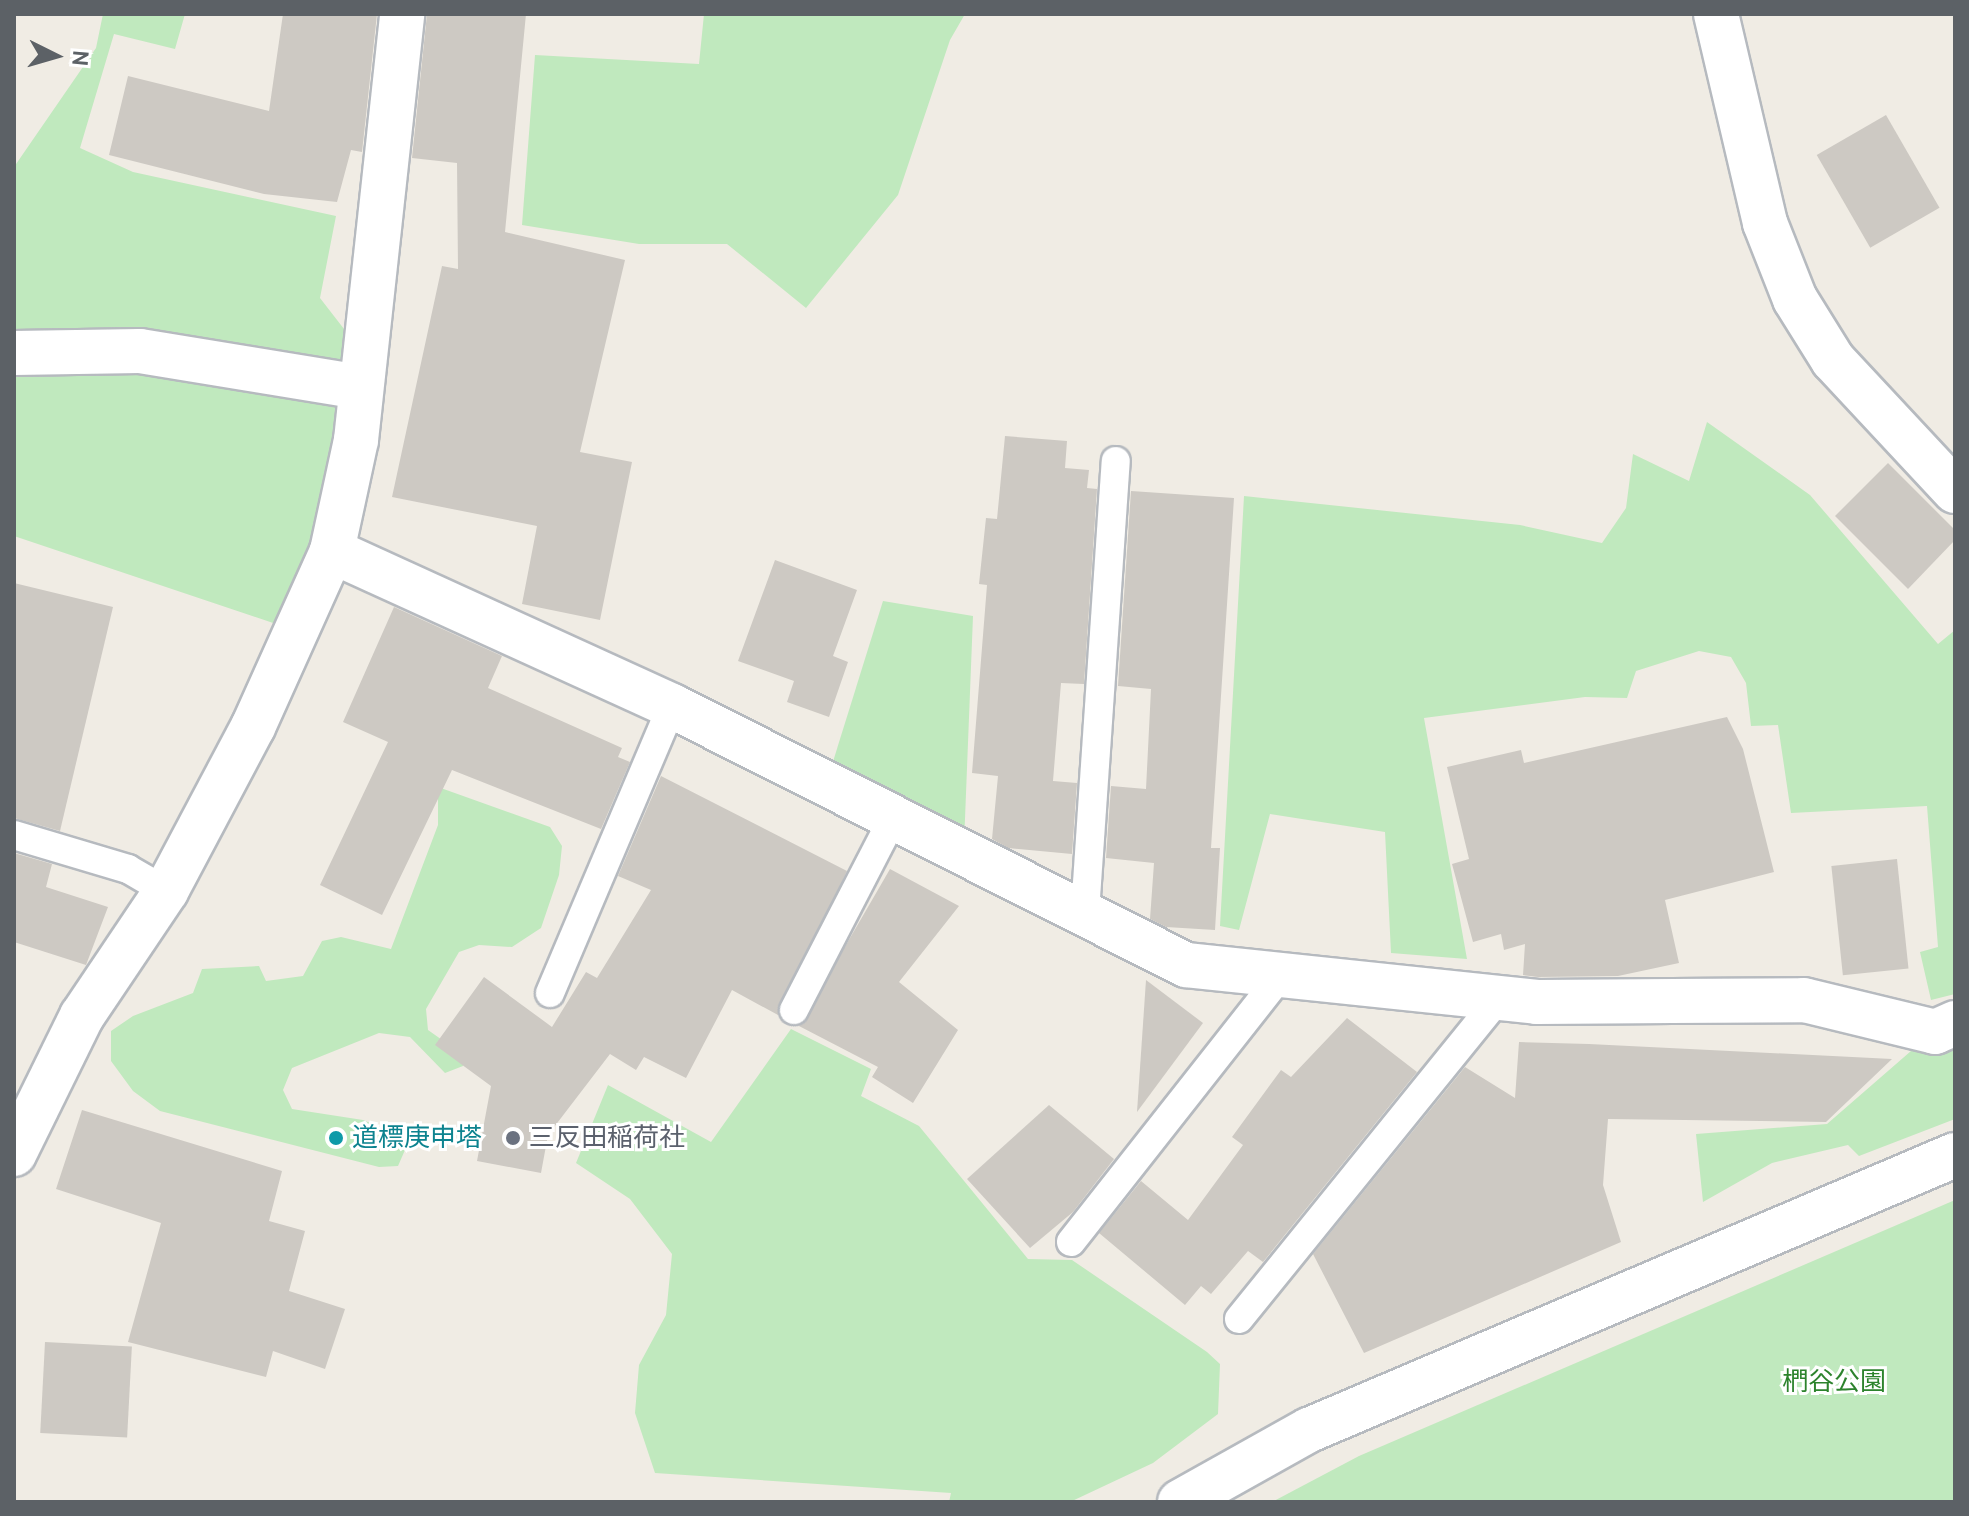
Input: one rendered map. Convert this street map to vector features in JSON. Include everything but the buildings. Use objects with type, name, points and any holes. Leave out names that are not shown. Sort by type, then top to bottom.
[{"type":"street","points":[[14,1154],[82,1016],[166,891],[253,727],[332,551],[356,440],[402,14]]},
{"type":"street","points":[[1716,14],[1765,223],[1795,299],[1833,360],[1955,491]]},
{"type":"street","points":[[14,353],[140,351],[360,387]]},
{"type":"street","points":[[332,551],[672,706],[892,820],[1085,912],[1186,965],[1499,998],[1804,1000],[1935,1032],[1955,1023]]},
{"type":"street","points":[[1180,1502],[1309,1430],[1955,1155]]},
{"type":"lane","points":[[1085,912],[1116,461]]},
{"type":"lane","points":[[550,993],[672,706]]},
{"type":"lane","points":[[794,1010],[892,820]]},
{"type":"lane","points":[[14,835],[128,869],[166,891]]},
{"type":"lane","points":[[1071,1242],[1281,975]]},
{"type":"lane","points":[[1239,1319],[1499,998]]},
{"type":"green space","points":[[103,14],[185,14],[175,49],[114,34],[80,148],[133,172],[336,216],[320,298],[351,338],[331,523],[279,625],[14,536],[14,167],[96,48]]},
{"type":"green space","points":[[704,14],[965,14],[950,40],[898,195],[806,308],[727,244],[639,244],[522,225],[535,55],[699,64]]},
{"type":"green space","points":[[1707,422],[1810,495],[1938,644],[1955,630],[1955,994],[1931,1000],[1920,952],[1938,947],[1927,806],[1791,813],[1778,725],[1751,726],[1746,683],[1731,657],[1699,651],[1636,671],[1627,698],[1585,697],[1424,718],[1467,959],[1391,953],[1385,832],[1270,814],[1239,930],[1220,926],[1244,496],[1520,525],[1602,543],[1626,508],[1633,454],[1689,481]]},
{"type":"green space","points":[[883,601],[973,616],[964,844],[831,768]]},
{"type":"green space","points":[[438,787],[550,827],[562,846],[559,875],[541,928],[512,947],[479,945],[459,952],[426,1009],[428,1030],[462,1054],[463,1066],[445,1073],[410,1037],[379,1033],[292,1068],[283,1090],[292,1109],[363,1120],[400,1135],[405,1150],[398,1166],[379,1167],[160,1111],[133,1091],[111,1061],[111,1031],[133,1016],[193,993],[202,969],[259,966],[266,981],[303,976],[322,941],[341,937],[391,949],[438,825]]},
{"type":"green space","points":[[791,1029],[871,1069],[861,1096],[919,1126],[1028,1259],[1072,1260],[1207,1352],[1220,1364],[1218,1414],[1153,1463],[1070,1502],[949,1502],[951,1493],[655,1473],[635,1413],[639,1365],[666,1315],[672,1254],[630,1199],[576,1163],[608,1085],[711,1142]]},
{"type":"green space","points":[[1955,1046],[1955,1119],[1859,1156],[1848,1145],[1772,1163],[1703,1202],[1696,1134],[1827,1124],[1911,1051],[1940,1053]]},
{"type":"green space","name":"椚谷公園","points":[[1955,1200],[1955,1502],[1272,1502],[1359,1456]]},
{"type":"place","name":"道標庚申塔","points":[[336,1138]]},
{"type":"place","name":"三反田稲荷社","points":[[513,1138]]}]
